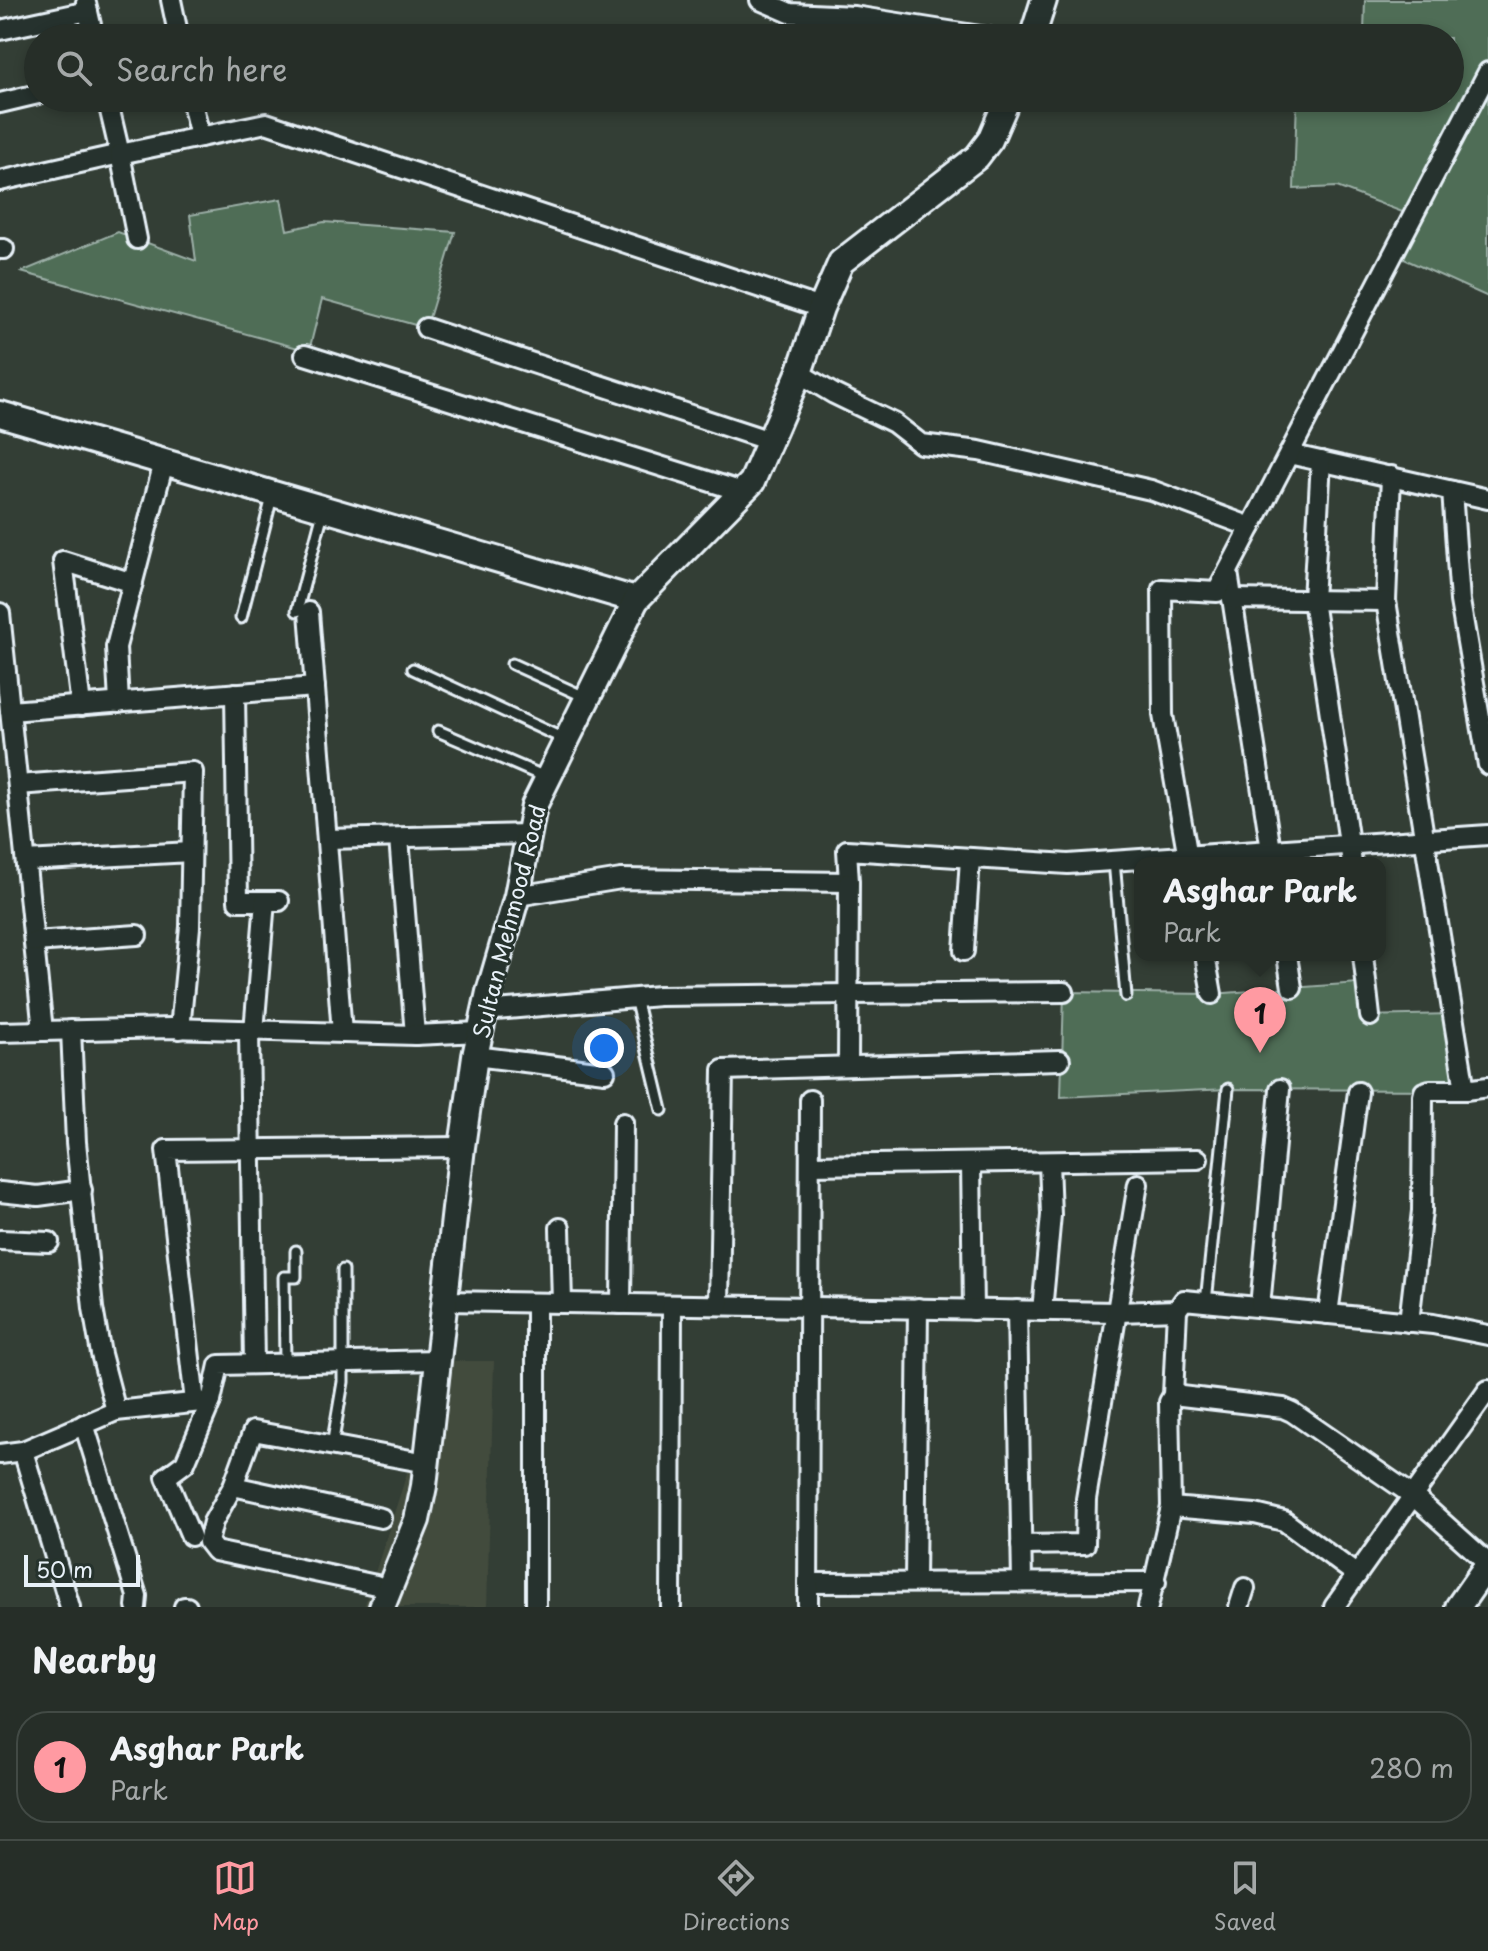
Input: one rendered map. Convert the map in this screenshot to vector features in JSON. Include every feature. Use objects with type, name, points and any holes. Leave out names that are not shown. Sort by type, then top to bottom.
[{"type":"street","points":[[171,0],[176,24]]},
{"type":"street","points":[[760,0],[790,13],[854,16],[905,24]]},
{"type":"street","points":[[1036,24],[1044,0]]},
{"type":"street","points":[[0,30],[87,6]]},
{"type":"street","points":[[1188,857],[1163,715],[1162,589],[1217,592],[1488,72]]},
{"type":"street","points":[[0,103],[24,97]]},
{"type":"street","points":[[110,112],[137,239]]},
{"type":"street","points":[[194,112],[200,137]]},
{"type":"street","name":"Sultan Mehmood Road","points":[[379,1596],[417,1520],[427,1463],[462,1147],[480,1033],[517,896],[534,806],[636,600],[752,482],[799,373],[821,308],[841,262],[977,157],[990,140],[1002,112]]},
{"type":"street","points":[[0,181],[266,123],[821,308]]},
{"type":"street","points":[[426,328],[770,441]]},
{"type":"street","points":[[305,355],[743,492]]},
{"type":"street","points":[[799,373],[894,423],[921,444],[979,451],[1151,490],[1251,527]]},
{"type":"street","points":[[0,414],[636,600]]},
{"type":"street","points":[[1289,454],[1488,499]]},
{"type":"street","points":[[1321,461],[1313,600],[1351,854]]},
{"type":"street","points":[[119,703],[116,647],[164,462]]},
{"type":"street","points":[[1391,476],[1386,601],[1465,1090]]},
{"type":"street","points":[[1452,491],[1460,601],[1488,765]]},
{"type":"street","points":[[81,706],[63,561],[133,583]]},
{"type":"street","points":[[1228,572],[1272,856]]},
{"type":"street","points":[[1232,599],[1386,601]]},
{"type":"street","points":[[303,611],[315,687],[342,1033]]},
{"type":"street","points":[[0,613],[43,1031]]},
{"type":"street","points":[[10,711],[315,687]]},
{"type":"street","points":[[235,693],[238,901],[272,901],[252,1031],[254,1364]]},
{"type":"street","points":[[18,785],[193,772],[190,927],[180,1029]]},
{"type":"street","points":[[327,839],[528,834]]},
{"type":"street","points":[[1244,857],[1351,854],[1424,839],[1488,835]]},
{"type":"street","points":[[399,838],[415,1035]]},
{"type":"street","points":[[848,1066],[847,850],[1068,864],[1134,860]]},
{"type":"street","points":[[26,861],[191,852]]},
{"type":"street","points":[[964,951],[970,858]]},
{"type":"street","points":[[517,896],[621,879],[849,882]]},
{"type":"street","points":[[34,942],[137,935]]},
{"type":"street","points":[[1206,961],[1212,994]]},
{"type":"street","points":[[1288,961],[1292,988]]},
{"type":"street","points":[[1364,961],[1370,1016]]},
{"type":"street","points":[[0,1032],[180,1029],[415,1035],[480,1033],[635,998],[1064,992]]},
{"type":"street","points":[[71,1030],[76,1142],[93,1308],[116,1411]]},
{"type":"street","points":[[480,1033],[605,1072]]},
{"type":"street","points":[[719,1305],[723,1070],[1060,1060]]},
{"type":"street","points":[[1409,1322],[1422,1211],[1424,1092],[1488,1087]]},
{"type":"street","points":[[1260,1307],[1280,1089]]},
{"type":"street","points":[[1328,1314],[1358,1092]]},
{"type":"street","points":[[808,1607],[810,1100]]},
{"type":"street","points":[[621,1304],[623,1123]]},
{"type":"street","points":[[203,1401],[166,1150],[462,1147]]},
{"type":"street","points":[[810,1165],[1198,1159]]},
{"type":"street","points":[[1042,1311],[1051,1215],[1049,1162]]},
{"type":"street","points":[[971,1163],[973,1310]]},
{"type":"street","points":[[1021,1545],[1085,1544],[1086,1499],[1138,1184]]},
{"type":"street","points":[[0,1192],[38,1196],[82,1190]]},
{"type":"street","points":[[560,1228],[562,1303]]},
{"type":"street","points":[[0,1240],[49,1242]]},
{"type":"street","points":[[1148,1607],[1171,1507],[1169,1402],[1173,1395],[1177,1310],[1184,1300],[1409,1322],[1488,1334],[1488,1323]]},
{"type":"street","points":[[445,1301],[1118,1312],[1177,1310]]},
{"type":"street","points":[[536,1303],[536,1607]]},
{"type":"street","points":[[671,1607],[672,1305]]},
{"type":"street","points":[[915,1582],[918,1308]]},
{"type":"street","points":[[1017,1310],[1022,1582]]},
{"type":"street","points":[[191,1536],[166,1477],[185,1463],[203,1401],[219,1365],[437,1360]]},
{"type":"street","points":[[1334,1607],[1488,1390]]},
{"type":"street","points":[[1173,1395],[1283,1408],[1412,1495],[1488,1563],[1458,1607]]},
{"type":"street","points":[[0,1454],[23,1451],[116,1411],[203,1401]]},
{"type":"street","points":[[84,1424],[137,1596],[136,1607]]},
{"type":"street","points":[[379,1596],[215,1551],[208,1542],[213,1522],[233,1486],[253,1431],[427,1463]]},
{"type":"street","points":[[23,1451],[70,1607]]},
{"type":"street","points":[[233,1486],[381,1518]]},
{"type":"street","points":[[1171,1507],[1255,1514],[1284,1521],[1357,1575]]},
{"type":"street","points":[[808,1583],[1156,1582]]},
{"type":"street","points":[[1239,1607],[1245,1588]]},
{"type":"lane","points":[[241,618],[273,494]]},
{"type":"lane","points":[[303,611],[324,509]]},
{"type":"lane","points":[[512,664],[587,698]]},
{"type":"lane","points":[[413,669],[566,740]]},
{"type":"lane","points":[[438,731],[547,778]]},
{"type":"lane","points":[[1114,861],[1126,996]]},
{"type":"lane","points":[[635,998],[662,1110]]},
{"type":"lane","points":[[1206,1302],[1228,1089]]},
{"type":"lane","points":[[285,1364],[284,1277],[296,1277],[296,1251]]},
{"type":"lane","points":[[332,1446],[343,1382],[343,1270]]},
{"type":"shaded area","points":[[443,1361],[494,1361],[487,1607],[364,1607]]},
{"type":"green space","points":[[1365,0],[1488,0],[1488,297],[1393,254],[1413,216],[1337,187],[1294,189],[1297,112],[1464,112],[1464,24],[1364,24]]},
{"type":"green space","points":[[281,199],[287,230],[324,222],[455,232],[426,328],[322,299],[309,351],[21,272],[118,232],[196,261],[190,215]]},
{"type":"green space","points":[[1358,983],[1363,1016],[1453,1014],[1465,1090],[1228,1089],[1061,1097],[1064,992],[1212,994]]},
{"type":"place","name":"Asghar Park","points":[[1260,1053]]}]
